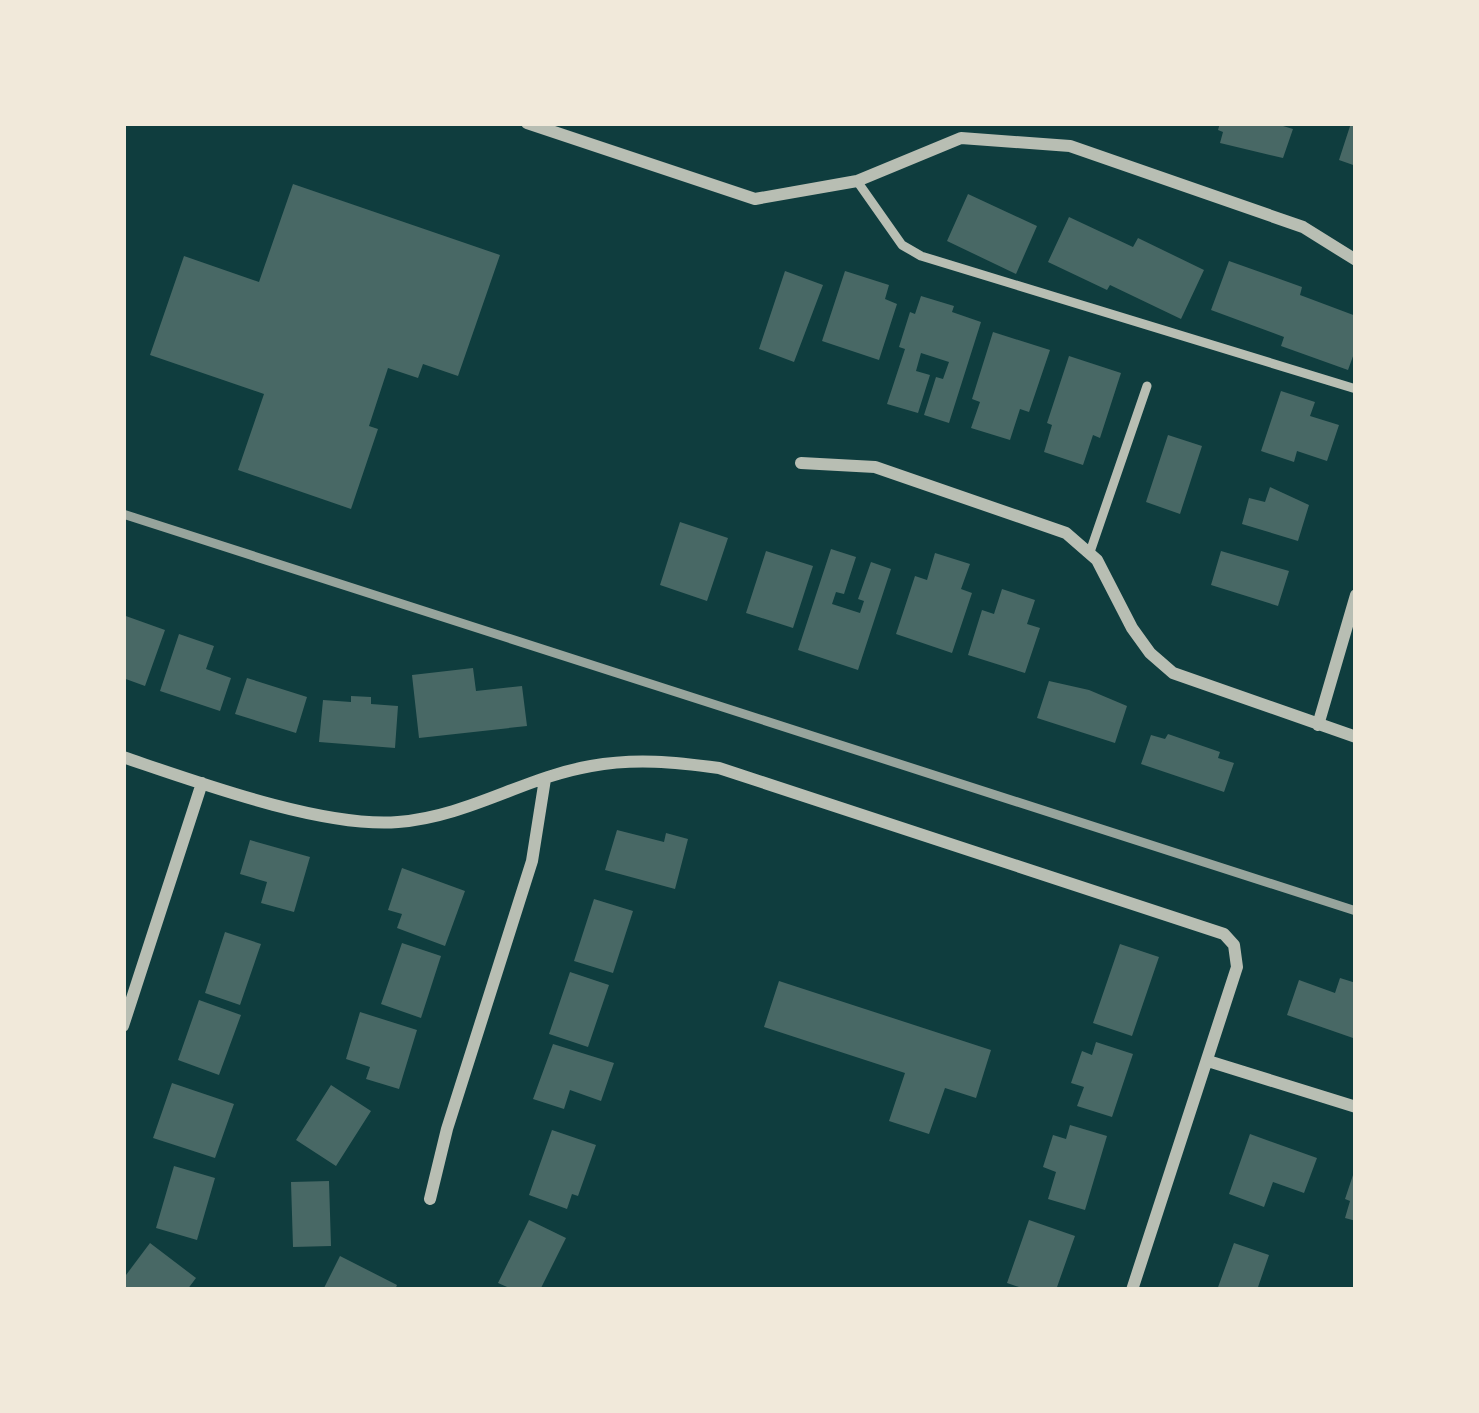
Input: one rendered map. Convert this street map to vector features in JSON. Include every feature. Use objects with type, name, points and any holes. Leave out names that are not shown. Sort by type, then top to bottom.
[{"type":"street","points":[[526,123],[755,200],[856,181],[961,138],[1070,146],[1303,227],[1356,260]]},
{"type":"street","points":[[800,463],[875,467],[1066,532],[1090,552],[1132,628],[1173,674],[1356,736]]},
{"type":"street","points":[[1318,725],[1356,595]]},
{"type":"street","points":[[123,757],[339,819],[395,822],[452,814],[588,766],[654,759],[719,768],[1225,934],[1234,945],[1237,967],[1132,1290]]},
{"type":"street","points":[[430,1199],[447,1129],[532,861],[544,779]]},
{"type":"street","points":[[123,1026],[202,783]]},
{"type":"street","points":[[1208,1061],[1356,1107]]},
{"type":"lane","points":[[856,181],[902,244],[921,256],[1356,388]]},
{"type":"lane","points":[[1090,552],[1147,386]]},
{"type":"building","points":[[1220,123],[1273,123],[1293,129],[1283,158],[1220,143]]},
{"type":"building","points":[[1351,123],[1356,123],[1356,166],[1339,160]]},
{"type":"building","points":[[293,184],[500,255],[458,376],[423,364],[418,378],[388,368],[369,426],[378,429],[351,509],[238,470],[264,394],[150,355],[184,256],[259,282]]},
{"type":"building","points":[[968,194],[1037,226],[1016,274],[947,241]]},
{"type":"building","points":[[1069,217],[1133,247],[1138,238],[1204,270],[1181,319],[1048,262]]},
{"type":"building","points":[[1229,261],[1302,287],[1300,295],[1356,316],[1356,348],[1348,370],[1281,346],[1284,337],[1211,310]]},
{"type":"building","points":[[785,271],[823,285],[794,362],[759,349]]},
{"type":"building","points":[[845,271],[889,285],[885,299],[897,304],[879,360],[822,341]]},
{"type":"building","points":[[921,296],[954,306],[952,312],[981,322],[949,423],[924,415],[936,377],[943,379],[949,362],[921,353],[916,371],[930,375],[918,413],[887,404],[905,349],[899,347],[910,312],[915,314]]},
{"type":"building","points":[[993,332],[1050,350],[1029,412],[1020,409],[1010,440],[971,428],[980,402],[972,399]]},
{"type":"building","points":[[1069,356],[1121,373],[1100,438],[1093,435],[1083,465],[1044,452],[1052,425],[1047,423]]},
{"type":"building","points":[[1281,391],[1315,402],[1310,416],[1339,425],[1327,461],[1297,451],[1294,462],[1261,451]]},
{"type":"building","points":[[1168,435],[1202,446],[1180,514],[1146,502]]},
{"type":"building","points":[[1270,487],[1309,505],[1298,541],[1242,524],[1249,498],[1265,502]]},
{"type":"building","points":[[680,522],[728,538],[707,601],[660,585]]},
{"type":"building","points":[[831,549],[856,557],[844,594],[836,592],[832,604],[860,613],[864,601],[858,599],[871,562],[891,569],[858,670],[798,650]]},
{"type":"building","points":[[766,551],[813,566],[793,628],[746,613]]},
{"type":"building","points":[[1221,551],[1289,571],[1278,606],[1211,585]]},
{"type":"building","points":[[935,553],[970,564],[961,589],[972,593],[952,653],[896,634],[915,576],[927,580]]},
{"type":"building","points":[[1002,589],[1035,600],[1027,624],[1040,628],[1025,673],[968,655],[982,610],[994,614]]},
{"type":"building","points":[[123,615],[165,630],[145,686],[123,678]]},
{"type":"building","points":[[179,634],[214,646],[206,669],[231,678],[220,711],[160,691]]},
{"type":"building","points":[[473,668],[476,691],[522,686],[527,726],[419,738],[412,675]]},
{"type":"building","points":[[247,678],[307,697],[296,733],[235,714]]},
{"type":"building","points":[[1049,681],[1089,690],[1127,706],[1115,743],[1037,718]]},
{"type":"building","points":[[351,696],[371,697],[371,704],[398,706],[395,748],[319,742],[323,700],[351,702]]},
{"type":"building","points":[[1168,734],[1220,752],[1218,758],[1234,763],[1224,792],[1141,764],[1151,735],[1165,739]]},
{"type":"building","points":[[617,830],[664,842],[666,833],[688,839],[675,889],[605,870]]},
{"type":"building","points":[[250,840],[310,857],[294,912],[261,903],[267,882],[240,874]]},
{"type":"building","points":[[402,868],[465,891],[445,946],[397,928],[402,914],[388,910]]},
{"type":"building","points":[[594,899],[633,911],[613,973],[574,961]]},
{"type":"building","points":[[225,932],[261,944],[240,1005],[205,993]]},
{"type":"building","points":[[402,943],[441,956],[421,1018],[381,1004]]},
{"type":"building","points":[[1120,944],[1159,957],[1132,1036],[1093,1023]]},
{"type":"building","points":[[570,972],[609,985],[588,1047],[549,1034]]},
{"type":"building","points":[[1340,978],[1356,983],[1353,1038],[1287,1015],[1299,980],[1335,993]]},
{"type":"building","points":[[779,981],[991,1050],[976,1098],[945,1088],[929,1134],[889,1121],[905,1073],[764,1027]]},
{"type":"building","points":[[199,1000],[241,1015],[219,1075],[178,1060]]},
{"type":"building","points":[[360,1012],[417,1030],[399,1089],[366,1079],[370,1067],[346,1059]]},
{"type":"building","points":[[1096,1042],[1133,1054],[1112,1117],[1077,1106],[1084,1087],[1071,1083],[1082,1051],[1092,1055]]},
{"type":"building","points":[[553,1044],[614,1063],[601,1101],[570,1090],[564,1109],[533,1099]]},
{"type":"building","points":[[172,1083],[234,1104],[215,1158],[153,1138]]},
{"type":"building","points":[[331,1085],[371,1111],[336,1166],[296,1140]]},
{"type":"building","points":[[1070,1125],[1107,1136],[1085,1210],[1048,1199],[1056,1172],[1043,1167],[1053,1135],[1066,1139]]},
{"type":"building","points":[[552,1130],[596,1145],[578,1196],[572,1194],[567,1209],[529,1195]]},
{"type":"building","points":[[1250,1134],[1317,1158],[1304,1193],[1273,1182],[1264,1207],[1229,1194]]},
{"type":"building","points":[[174,1166],[215,1178],[197,1240],[156,1228]]},
{"type":"building","points":[[1356,1166],[1356,1221],[1345,1218],[1350,1201],[1345,1199]]},
{"type":"building","points":[[329,1181],[331,1246],[293,1247],[291,1182]]},
{"type":"building","points":[[529,1220],[566,1238],[540,1290],[514,1290],[498,1283]]},
{"type":"building","points":[[1029,1220],[1075,1236],[1056,1290],[1028,1290],[1007,1283]]},
{"type":"building","points":[[150,1243],[196,1278],[187,1290],[123,1290],[123,1279]]},
{"type":"building","points":[[1234,1243],[1269,1255],[1257,1290],[1217,1290]]},
{"type":"building","points":[[340,1256],[397,1285],[395,1290],[323,1290]]},
{"type":"railway","points":[[123,514],[1356,911]]}]
